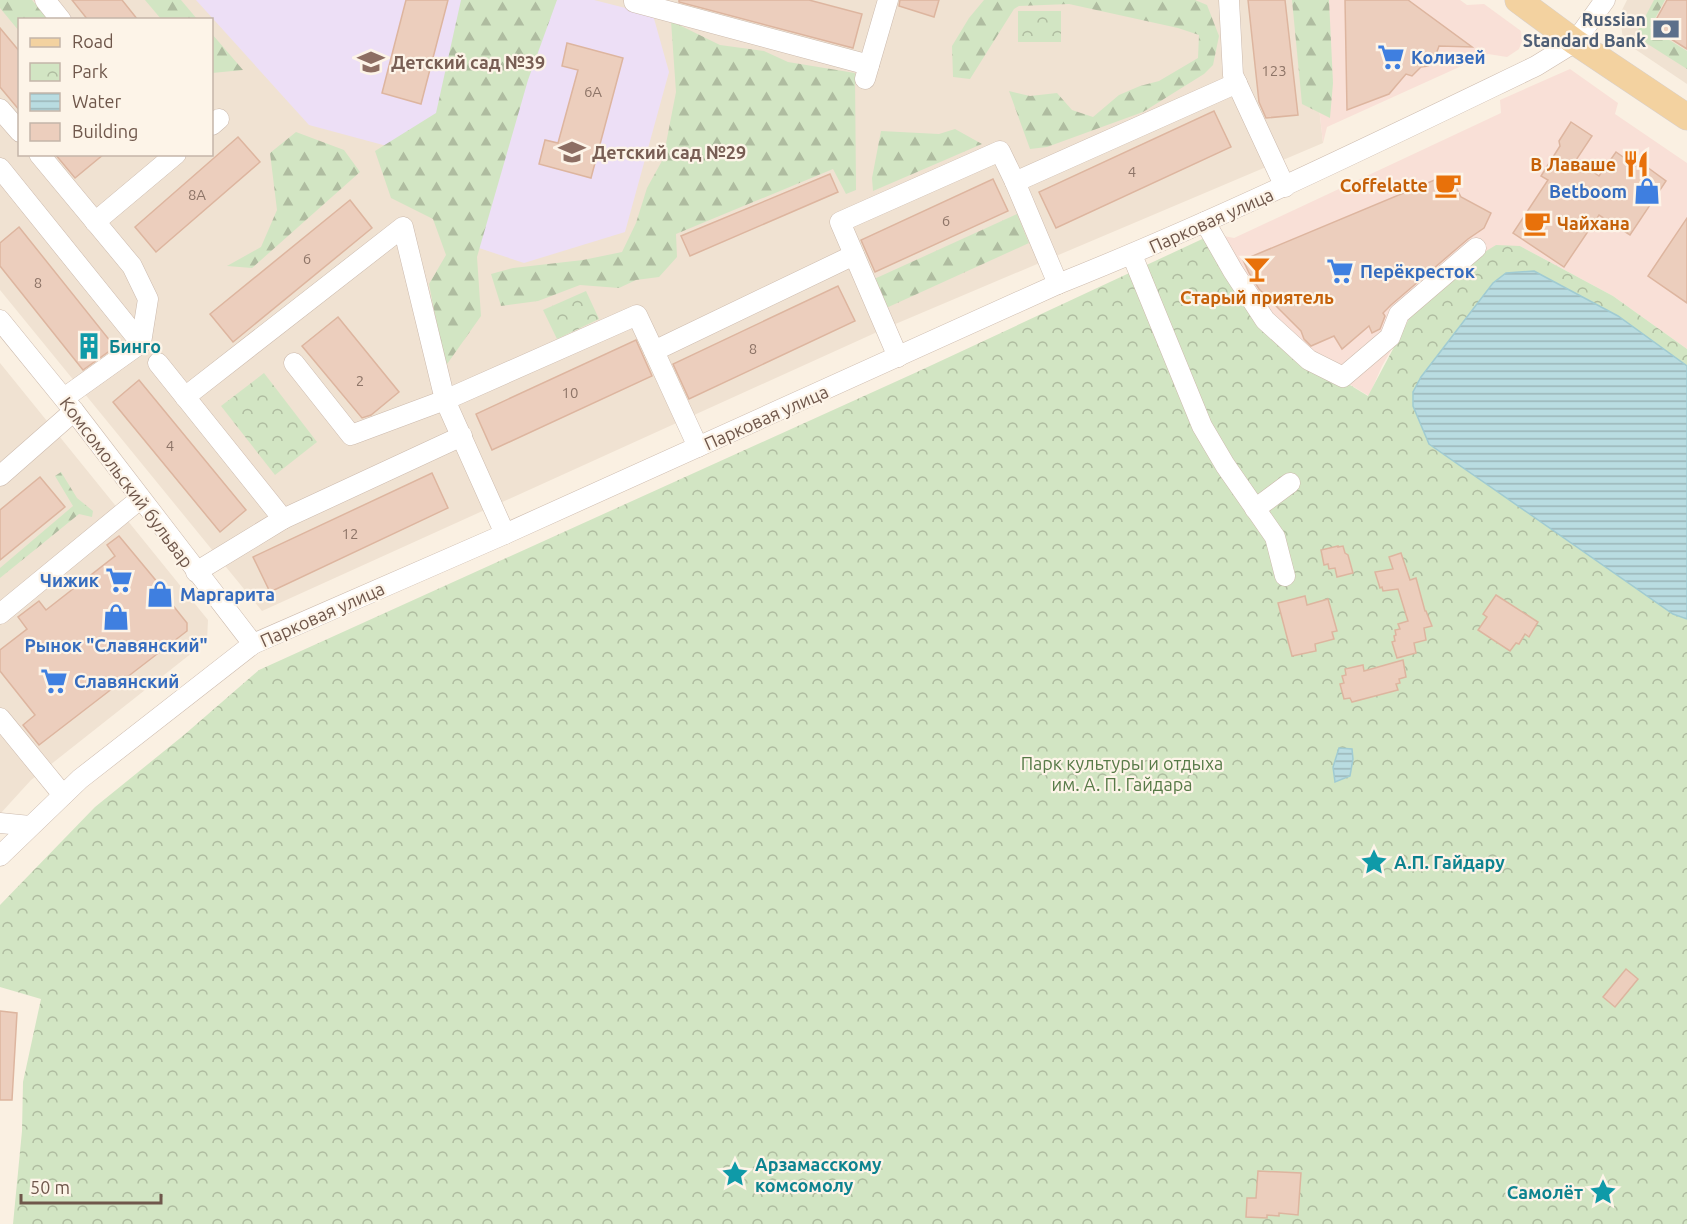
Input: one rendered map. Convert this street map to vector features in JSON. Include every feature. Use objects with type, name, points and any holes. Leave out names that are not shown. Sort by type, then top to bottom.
[{"type":"main road","points":[[1518,0],[1575,42],[1687,117]]},
{"type":"street","points":[[45,0],[59,18]]},
{"type":"street","points":[[634,0],[634,2],[867,72],[888,0]]},
{"type":"street","points":[[1228,0],[1233,75],[1285,187]]},
{"type":"street","points":[[1575,42],[1605,0]]},
{"type":"street","name":"Парковая улица","points":[[0,856],[80,778],[253,644],[505,534],[1058,284],[1132,255],[1285,187],[1536,66],[1575,42]]},
{"type":"street","points":[[1015,182],[1237,82]]},
{"type":"street","points":[[0,109],[18,130]]},
{"type":"street","points":[[898,357],[840,222],[1000,151],[1058,284]]},
{"type":"street","points":[[0,476],[69,405],[141,344],[148,299],[132,266],[41,156]]},
{"type":"street","points":[[95,222],[174,156]]},
{"type":"street","points":[[0,168],[141,344]]},
{"type":"street","points":[[1205,222],[1264,320],[1310,360],[1343,377],[1390,337],[1400,314],[1476,248]]},
{"type":"street","points":[[185,397],[403,227],[445,400],[505,534]]},
{"type":"street","points":[[654,351],[854,255]]},
{"type":"street","points":[[1132,255],[1202,426],[1225,465],[1275,537],[1285,576]]},
{"type":"street","points":[[294,363],[351,435],[445,400],[637,315],[698,447]]},
{"type":"street","name":"Комсомольский бульвар","points":[[0,320],[69,405],[195,572],[253,644]]},
{"type":"street","points":[[158,363],[284,519]]},
{"type":"street","points":[[195,572],[284,519],[462,436]]},
{"type":"street","points":[[1255,509],[1290,483]]},
{"type":"street","points":[[0,614],[140,499]]},
{"type":"street","points":[[0,718],[63,795]]},
{"type":"street","points":[[0,823],[30,826]]},
{"type":"shaded area","points":[[0,0],[1307,0],[1323,143],[886,328],[262,611],[0,290]]},
{"type":"shaded area","name":"Детский сад №39","points":[[196,0],[506,0],[461,166],[309,125]]},
{"type":"shaded area","name":"Детский сад №29","points":[[538,0],[594,0],[653,15],[669,72],[625,232],[524,263],[470,245]]},
{"type":"shaded area","points":[[1307,0],[1460,0],[1467,5],[1484,4],[1521,31],[1522,41],[1519,49],[1507,57],[1488,54],[1327,127],[1323,143]]},
{"type":"shaded area","points":[[1627,0],[1687,0],[1687,84],[1623,41],[1620,14]]},
{"type":"shaded area","points":[[1570,69],[1618,103],[1615,114],[1687,163],[1687,349],[1613,296],[1520,246],[1410,317],[1382,366],[1369,396],[1309,360],[1265,320],[1213,234],[1234,238],[1501,113],[1500,100]]},
{"type":"shaded area","points":[[0,363],[208,620],[207,641],[31,780],[0,814]]},
{"type":"green space","points":[[0,0],[32,0],[47,18],[18,18],[18,30],[0,8]]},
{"type":"green space","points":[[145,0],[181,0],[196,18],[160,18]]},
{"type":"green space","points":[[461,0],[557,0],[528,80],[477,257],[481,316],[445,367],[429,284],[446,255],[433,219],[391,198],[375,151],[436,113]]},
{"type":"green space","points":[[984,0],[1195,0],[1207,5],[1219,36],[1213,65],[1204,74],[1143,112],[1047,147],[1030,149],[1009,91],[1030,96],[1057,93],[1072,110],[1093,117],[1119,95],[1159,81],[1198,58],[1199,35],[1178,28],[1069,4],[1019,6],[1014,9],[970,79],[953,77],[952,46],[969,18]]},
{"type":"green space","points":[[1292,0],[1329,0],[1333,83],[1330,118],[1302,104]]},
{"type":"green space","points":[[1654,0],[1665,0],[1650,28],[1687,51],[1687,69],[1635,36]]},
{"type":"green space","points":[[1018,11],[1061,11],[1061,42],[1018,42]]},
{"type":"green space","points":[[671,21],[720,45],[764,51],[788,62],[855,73],[856,190],[846,194],[833,169],[676,234],[677,257],[659,277],[636,280],[619,288],[580,285],[538,301],[501,306],[491,274],[513,268],[583,260],[622,252],[636,223],[647,188],[663,159],[676,92]]},
{"type":"green space","points":[[213,35],[243,70],[213,73]]},
{"type":"green space","points":[[955,129],[982,144],[873,191],[872,178],[881,131],[939,134]]},
{"type":"green space","points":[[296,132],[344,150],[360,172],[252,268],[227,266],[261,247],[277,210],[270,153]]},
{"type":"green space","points":[[1017,214],[1029,243],[884,309],[872,280]]},
{"type":"green space","name":"Парк культуры и отдыха им. А. П. Гайдара","points":[[1213,234],[1221,251],[1309,360],[1368,396],[1410,317],[1465,264],[1496,245],[1520,246],[1613,296],[1687,349],[1687,1224],[13,1224],[22,1131],[23,1082],[41,999],[0,987],[0,905],[95,807],[184,735],[259,670],[917,372]]},
{"type":"green space","points":[[586,291],[599,319],[557,339],[543,310]]},
{"type":"green space","points":[[264,373],[317,442],[275,475],[221,406]]},
{"type":"green space","points":[[61,472],[77,498],[93,511],[92,517],[79,514],[0,578],[0,568],[73,506],[55,476]]},
{"type":"water","points":[[1534,271],[1618,316],[1687,366],[1687,619],[1673,614],[1429,444],[1413,406],[1413,392],[1421,377],[1493,283],[1506,273]]},
{"type":"water","points":[[1339,748],[1352,749],[1353,759],[1350,776],[1335,782],[1333,767]]},
{"type":"building","points":[[72,0],[122,0],[136,18],[86,18]]},
{"type":"building","points":[[406,0],[448,0],[421,104],[382,93]]},
{"type":"building","points":[[679,0],[809,0],[862,14],[853,48],[679,2]]},
{"type":"building","points":[[900,0],[939,0],[934,17],[899,6]]},
{"type":"building","points":[[1248,0],[1285,0],[1298,115],[1266,118],[1259,102]]},
{"type":"building","name":"Колизей","points":[[1345,0],[1408,0],[1472,47],[1439,46],[1434,60],[1428,66],[1421,67],[1412,76],[1406,74],[1389,94],[1347,110]]},
{"type":"building","points":[[1667,0],[1687,0],[1687,49],[1652,27]]},
{"type":"building","points":[[0,28],[18,50],[18,109],[0,87]]},
{"type":"building","points":[[567,43],[623,58],[591,178],[539,164],[545,140],[558,143],[578,70],[562,66]]},
{"type":"building","points":[[1214,111],[1231,147],[1056,228],[1039,192]]},
{"type":"building","points":[[1571,122],[1592,136],[1576,160],[1599,176],[1616,152],[1633,164],[1636,159],[1666,181],[1630,235],[1599,215],[1564,267],[1513,233],[1548,180],[1541,176],[1560,146],[1559,141]]},
{"type":"building","points":[[238,137],[260,162],[156,252],[135,227]]},
{"type":"building","points":[[57,156],[102,156],[75,178]]},
{"type":"building","points":[[830,174],[838,192],[690,256],[681,236]]},
{"type":"building","name":"Перёкресток","points":[[1449,174],[1461,197],[1491,213],[1484,228],[1391,305],[1383,313],[1385,316],[1380,329],[1372,333],[1369,326],[1342,349],[1334,336],[1311,346],[1304,339],[1301,331],[1259,289],[1243,260]]},
{"type":"building","points":[[993,179],[1008,211],[875,272],[861,240]]},
{"type":"building","points":[[350,200],[372,228],[233,342],[210,314]]},
{"type":"building","points":[[1687,218],[1687,303],[1648,276]]},
{"type":"building","points":[[19,227],[115,347],[83,370],[0,266],[0,243]]},
{"type":"building","points":[[838,286],[855,321],[689,399],[673,364]]},
{"type":"building","points":[[338,317],[399,392],[371,415],[362,418],[302,346]]},
{"type":"building","points":[[636,340],[652,376],[492,450],[476,414]]},
{"type":"building","points":[[139,380],[246,510],[220,532],[113,402]]},
{"type":"building","points":[[432,473],[448,508],[270,592],[253,557]]},
{"type":"building","points":[[40,477],[65,507],[0,560],[0,510]]},
{"type":"building","points":[[119,536],[168,595],[171,603],[187,623],[187,631],[39,745],[23,725],[35,715],[0,671],[0,650],[27,629],[18,617],[39,601],[46,610],[115,556],[107,545]]},
{"type":"building","points":[[1343,546],[1348,555],[1353,573],[1337,577],[1335,568],[1329,569],[1328,564],[1324,565],[1321,550]]},
{"type":"building","points":[[1401,553],[1410,580],[1416,578],[1425,611],[1432,626],[1424,628],[1426,640],[1414,643],[1416,653],[1397,658],[1392,642],[1395,641],[1395,630],[1400,629],[1398,624],[1408,621],[1398,589],[1383,591],[1375,572],[1393,569],[1389,557]]},
{"type":"building","points":[[1496,595],[1538,622],[1529,637],[1525,634],[1519,644],[1516,643],[1510,651],[1478,630],[1487,617],[1483,614]]},
{"type":"building","points":[[1305,596],[1307,605],[1328,599],[1337,631],[1332,632],[1334,639],[1315,644],[1316,651],[1292,656],[1278,603]]},
{"type":"building","points":[[1403,660],[1406,677],[1399,679],[1400,683],[1396,684],[1398,690],[1352,702],[1350,698],[1344,699],[1340,684],[1344,683],[1342,676],[1346,675],[1345,669],[1363,665],[1364,671]]},
{"type":"building","points":[[1626,969],[1638,979],[1615,1007],[1603,997]]},
{"type":"building","points":[[0,1011],[17,1013],[12,1100],[0,1100]]},
{"type":"building","points":[[1258,1171],[1301,1173],[1298,1215],[1279,1213],[1279,1216],[1267,1215],[1267,1218],[1246,1217],[1247,1198],[1256,1198]]},
{"type":"place","name":"Russian Standard Bank","points":[[1666,29]]},
{"type":"place","name":"Колизей","points":[[1391,57]]},
{"type":"place","name":"Детский сад №39","points":[[371,62]]},
{"type":"place","name":"Детский сад №29","points":[[572,152]]},
{"type":"place","name":"В Лаваше","points":[[1636,164]]},
{"type":"place","name":"Coffelatte","points":[[1448,185]]},
{"type":"place","name":"Betboom","points":[[1647,191]]},
{"type":"place","name":"Чайхана","points":[[1537,223]]},
{"type":"place","name":"Старый приятель","points":[[1257,269]]},
{"type":"place","name":"Перёкресток","points":[[1340,271]]},
{"type":"place","name":"Бинго","points":[[89,346]]},
{"type":"place","name":"Чижик","points":[[119,580]]},
{"type":"place","name":"Маргарита","points":[[160,594]]},
{"type":"place","name":"Рынок \"Славянский\"","points":[[116,617]]},
{"type":"place","name":"Славянский","points":[[54,681]]},
{"type":"place","name":"А.П. Гайдару","points":[[1374,862]]},
{"type":"place","name":"Арзамасскому комсомолу","points":[[735,1174]]},
{"type":"place","name":"Самолёт","points":[[1603,1192]]}]
